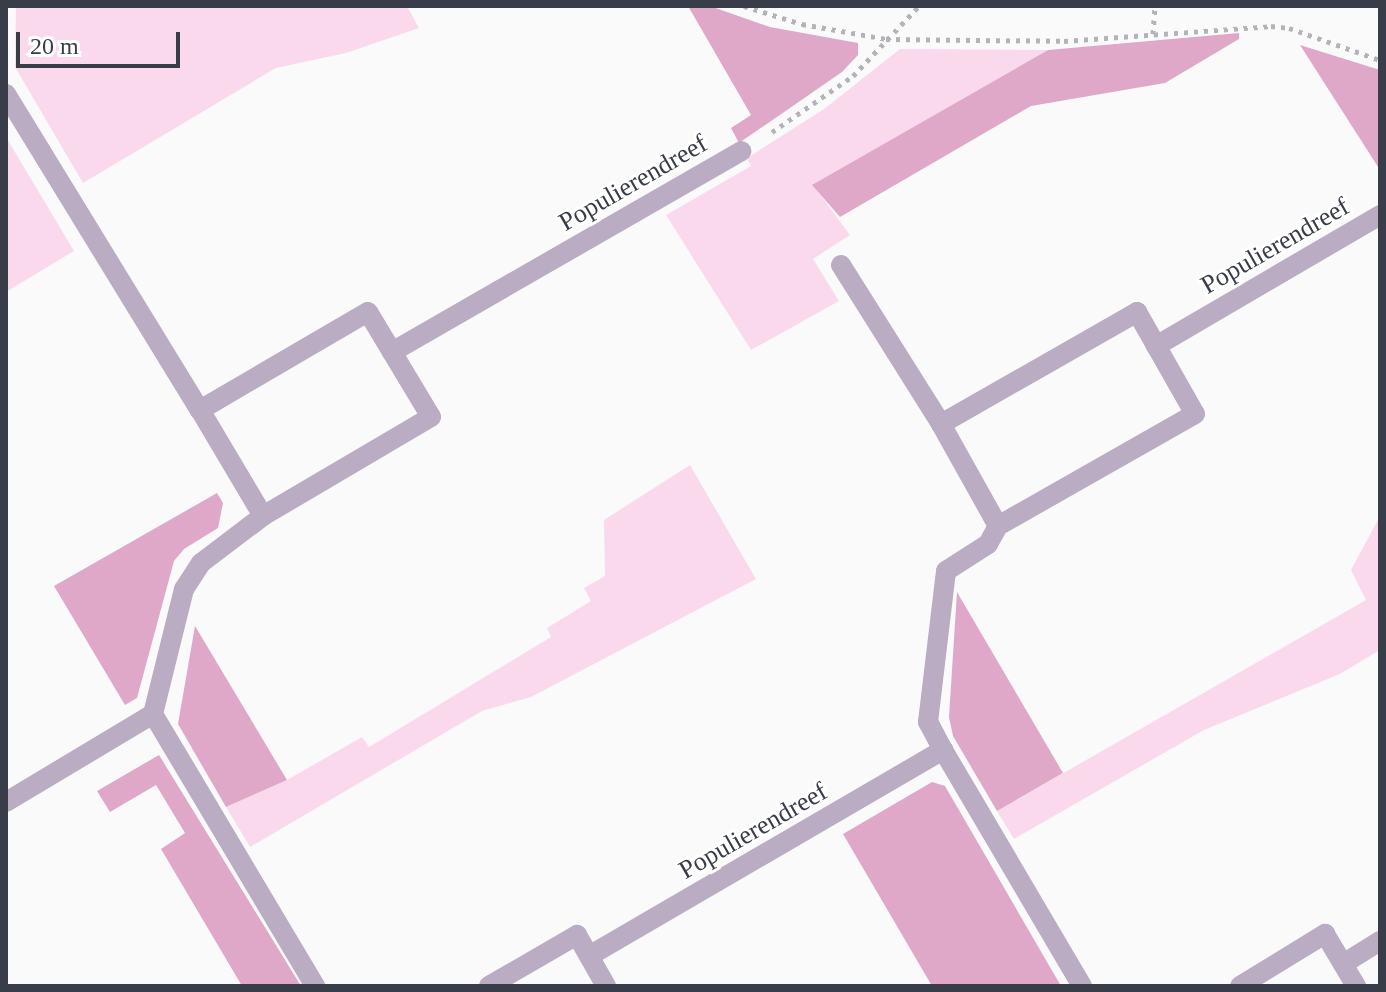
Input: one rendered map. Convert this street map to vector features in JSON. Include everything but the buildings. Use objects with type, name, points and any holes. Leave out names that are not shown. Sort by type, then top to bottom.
[{"type":"street","points":[[6,94],[263,516]]},
{"type":"street","name":"Populierendreef","points":[[392,352],[741,151]]},
{"type":"street","name":"Populierendreef","points":[[1156,346],[1380,215]]},
{"type":"street","points":[[841,265],[941,424],[998,526]]},
{"type":"street","points":[[200,410],[368,312],[431,417],[263,516],[201,563],[184,589],[153,714],[315,986]]},
{"type":"street","points":[[941,424],[1137,312],[1195,414],[998,526],[988,544],[946,571],[928,722],[1082,986]]},
{"type":"street","points":[[6,802],[153,714]]},
{"type":"street","name":"Populierendreef","points":[[589,956],[943,750]]},
{"type":"street","points":[[1240,986],[1325,934],[1356,986]]},
{"type":"street","points":[[489,986],[577,935],[606,986]]},
{"type":"street","points":[[1343,964],[1380,941]]},
{"type":"path","points":[[744,6],[802,24],[886,39],[1064,41],[1254,25],[1289,28],[1380,60]]},
{"type":"path","name":"Populierendreef","points":[[741,151],[840,85],[919,6]]},
{"type":"path","points":[[1153,34],[1155,6]]},
{"type":"shaded area","points":[[16,6],[407,6],[419,28],[346,53],[276,68],[83,183],[15,67]]},
{"type":"shaded area","points":[[688,6],[710,6],[770,27],[858,43],[858,55],[842,72],[739,143],[731,128],[751,115]]},
{"type":"shaded area","points":[[1239,33],[1239,39],[1165,83],[1031,106],[840,217],[812,185],[1048,50]]},
{"type":"shaded area","points":[[1300,45],[1380,70],[1380,170]]},
{"type":"shaded area","points":[[900,49],[1048,50],[813,185],[850,235],[813,259],[839,301],[751,350],[666,215],[751,166],[747,158],[824,109]]},
{"type":"shaded area","points":[[6,137],[74,251],[6,292]]},
{"type":"shaded area","points":[[690,465],[756,579],[531,697],[482,711],[250,847],[226,807],[287,780],[362,737],[369,747],[551,637],[547,628],[591,601],[584,588],[605,576],[604,520]]},
{"type":"shaded area","points":[[217,493],[223,503],[218,528],[184,549],[174,561],[137,698],[125,705],[54,586]]},
{"type":"shaded area","points":[[1380,516],[1380,650],[1340,674],[1204,730],[1014,839],[997,811],[1366,600],[1351,570]]},
{"type":"shaded area","points":[[957,592],[1063,773],[997,811],[953,736],[949,717]]},
{"type":"shaded area","points":[[195,626],[287,780],[226,807],[178,724]]},
{"type":"shaded area","points":[[159,755],[301,986],[242,986],[161,849],[185,833],[156,785],[110,812],[97,791]]},
{"type":"shaded area","points":[[932,782],[945,786],[1061,986],[932,986],[843,834]]}]
